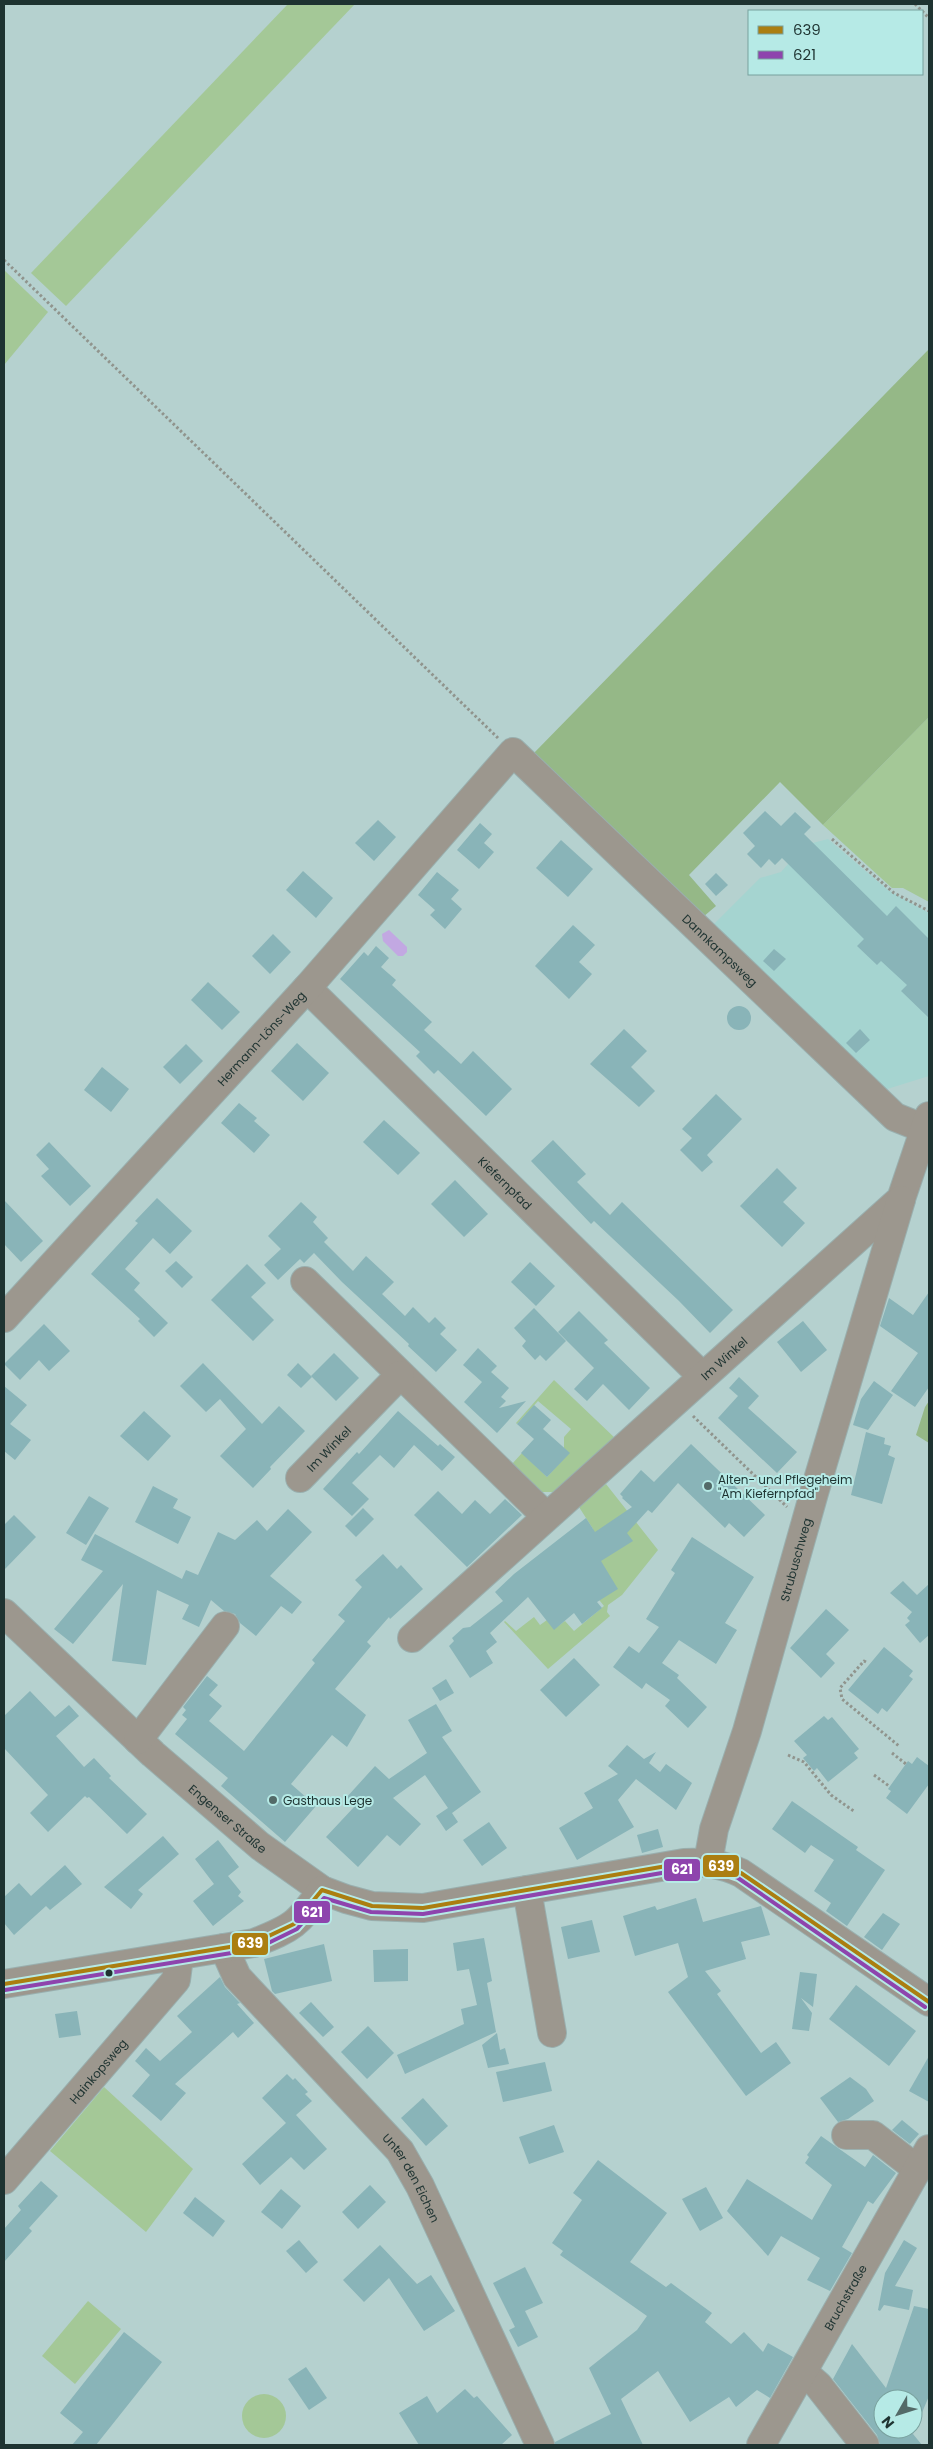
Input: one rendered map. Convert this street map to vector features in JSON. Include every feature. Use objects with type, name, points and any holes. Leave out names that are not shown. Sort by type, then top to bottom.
[{"type":"street","name":"Hermann-Löns-Weg","points":[[4,1318],[307,988],[513,752]]},
{"type":"street","name":"Dannkampsweg","points":[[513,752],[896,1117],[927,1122]]},
{"type":"street","name":"Kiefernpfad","points":[[307,988],[702,1376]]},
{"type":"street","name":"Strubuschweg","points":[[708,1862],[714,1829],[747,1731],[878,1275],[927,1122]]},
{"type":"street","name":"Strubuschweg","points":[[901,1200],[929,1169]]},
{"type":"street","name":"Im Winkel","points":[[412,1638],[702,1376],[901,1200]]},
{"type":"street","points":[[842,1252],[862,1260],[878,1275]]},
{"type":"street","points":[[305,1280],[546,1516]]},
{"type":"street","name":"Im Winkel","points":[[300,1478],[400,1375]]},
{"type":"street","name":"Engenser Straße","points":[[4,1613],[138,1740],[260,1846],[322,1890],[372,1906],[423,1908],[684,1863],[708,1862],[726,1866],[742,1873],[929,2002]]},
{"type":"street","points":[[138,1740],[225,1626]]},
{"type":"street","points":[[4,1984],[179,1957],[254,1943],[287,1930],[307,1912],[322,1890]]},
{"type":"street","points":[[527,1890],[552,2032]]},
{"type":"street","name":"Unter den Eichen","points":[[224,1948],[237,1977],[400,2151],[420,2186],[540,2445]]},
{"type":"street","name":"Hainkopsweg","points":[[4,2180],[176,1980],[179,1957]]},
{"type":"street","points":[[846,2135],[873,2135],[923,2159]]},
{"type":"street","name":"Bruchstraße","points":[[761,2445],[923,2159]]},
{"type":"street","points":[[803,2372],[818,2385],[865,2445]]},
{"type":"path","points":[[4,260],[513,752]]},
{"type":"path","points":[[832,839],[894,893],[929,911]]},
{"type":"path","points":[[676,1400],[788,1508],[808,1515]]},
{"type":"path","points":[[866,1662],[864,1661],[840,1688],[842,1699],[899,1746]]},
{"type":"path","points":[[892,1753],[906,1764]]},
{"type":"path","points":[[788,1755],[804,1762],[831,1795],[855,1812]]},
{"type":"path","points":[[874,1775],[889,1786]]},
{"type":"shaded area","points":[[828,839],[888,890],[929,913],[929,1076],[884,1090],[711,927],[760,878],[781,872],[805,845]]},
{"type":"shaded area","points":[[389,930],[407,947],[407,952],[403,956],[398,956],[383,941],[382,934]]},
{"type":"green space","points":[[288,4],[355,4],[66,306],[31,273]]},
{"type":"green space","points":[[4,270],[48,312],[4,365]]},
{"type":"green space","points":[[929,349],[929,717],[823,825],[780,782],[689,875],[716,906],[703,917],[533,754]]},
{"type":"green space","points":[[929,717],[929,902],[903,888],[892,888],[823,825]]},
{"type":"green space","points":[[554,1380],[616,1439],[556,1492],[541,1492],[512,1464],[522,1453],[547,1477],[569,1453],[564,1448],[564,1437],[571,1429],[538,1401],[516,1423]]},
{"type":"green space","points":[[929,1401],[929,1443],[916,1435],[925,1407]]},
{"type":"green space","points":[[606,1484],[658,1550],[622,1595],[608,1605],[607,1612],[610,1616],[548,1669],[504,1622],[516,1631],[534,1617],[540,1625],[547,1620],[554,1629],[565,1621],[574,1631],[604,1606],[596,1596],[585,1535],[593,1529],[579,1507]]},
{"type":"green space","points":[[104,2087],[193,2169],[146,2232],[50,2151]]},
{"type":"green space","points":[[88,2301],[121,2329],[75,2384],[42,2356]]},
{"type":"green space","points":[[268,2394],[280,2400],[285,2407],[285,2425],[280,2432],[273,2437],[260,2438],[252,2435],[245,2428],[242,2412],[245,2404],[252,2397]]},
{"type":"building","points":[[765,811],[781,826],[795,812],[811,827],[804,834],[887,916],[896,906],[929,939],[929,1018],[901,991],[907,985],[881,961],[877,965],[857,946],[864,939],[782,858],[775,865],[769,859],[761,868],[747,854],[755,846],[743,833]]},
{"type":"building","points":[[378,820],[396,837],[374,861],[355,843]]},
{"type":"building","points":[[480,823],[492,834],[484,843],[494,852],[479,869],[457,850]]},
{"type":"building","points":[[561,840],[593,869],[568,897],[536,868]]},
{"type":"building","points":[[303,871],[333,898],[316,918],[286,890]]},
{"type":"building","points":[[437,872],[459,890],[451,899],[462,909],[445,929],[430,915],[435,910],[418,895]]},
{"type":"building","points":[[716,873],[728,885],[716,896],[705,884]]},
{"type":"building","points":[[573,925],[595,945],[579,962],[592,974],[569,999],[535,966]]},
{"type":"building","points":[[273,934],[291,952],[270,974],[252,956]]},
{"type":"building","points":[[376,946],[389,958],[381,967],[396,980],[392,985],[432,1022],[424,1030],[461,1064],[473,1051],[512,1089],[486,1116],[438,1070],[434,1074],[416,1056],[420,1052],[340,979],[364,952],[368,956]]},
{"type":"building","points":[[774,949],[786,959],[774,971],[763,961]]},
{"type":"building","points":[[208,982],[240,1012],[222,1030],[191,1000]]},
{"type":"building","points":[[734,1006],[744,1006],[751,1013],[751,1023],[744,1030],[734,1030],[727,1023],[727,1013]]},
{"type":"building","points":[[624,1029],[647,1051],[631,1067],[655,1091],[639,1107],[590,1064]]},
{"type":"building","points":[[860,1029],[870,1040],[856,1053],[846,1043]]},
{"type":"building","points":[[297,1043],[329,1073],[303,1101],[271,1071]]},
{"type":"building","points":[[186,1044],[203,1061],[180,1084],[163,1067]]},
{"type":"building","points":[[102,1067],[129,1089],[111,1112],[84,1090]]},
{"type":"building","points":[[716,1094],[742,1119],[707,1155],[713,1162],[702,1172],[680,1150],[692,1138],[682,1129]]},
{"type":"building","points":[[239,1103],[257,1118],[254,1121],[270,1135],[254,1153],[221,1123]]},
{"type":"building","points":[[384,1120],[420,1153],[398,1175],[363,1142]]},
{"type":"building","points":[[553,1140],[586,1174],[577,1182],[610,1215],[622,1202],[733,1310],[710,1333],[594,1221],[591,1224],[531,1161]]},
{"type":"building","points":[[49,1142],[91,1186],[70,1206],[41,1176],[49,1169],[36,1155]]},
{"type":"building","points":[[777,1168],[797,1188],[783,1202],[805,1223],[782,1247],[740,1206]]},
{"type":"building","points":[[455,1180],[488,1214],[464,1237],[431,1204]]},
{"type":"building","points":[[157,1198],[192,1231],[170,1254],[153,1238],[125,1269],[140,1283],[134,1290],[168,1323],[154,1337],[138,1321],[140,1319],[91,1274],[138,1223],[135,1221]]},
{"type":"building","points":[[4,1200],[43,1241],[21,1262],[4,1244]]},
{"type":"building","points":[[301,1202],[317,1217],[313,1222],[328,1238],[324,1242],[353,1271],[366,1256],[394,1282],[382,1294],[405,1316],[413,1307],[429,1323],[435,1317],[446,1328],[440,1334],[457,1350],[436,1372],[314,1253],[304,1263],[300,1259],[278,1280],[264,1265],[281,1249],[268,1236]]},
{"type":"building","points":[[176,1261],[193,1277],[182,1288],[165,1271]]},
{"type":"building","points":[[530,1262],[555,1286],[536,1306],[511,1282]]},
{"type":"building","points":[[247,1264],[266,1283],[251,1297],[274,1320],[253,1341],[211,1300]]},
{"type":"building","points":[[929,1292],[929,1387],[915,1407],[891,1391],[918,1353],[880,1326],[889,1298],[913,1315]]},
{"type":"building","points":[[534,1308],[566,1341],[546,1361],[540,1355],[535,1360],[522,1346],[526,1341],[514,1328]]},
{"type":"building","points":[[579,1311],[608,1340],[604,1343],[650,1388],[629,1410],[603,1384],[587,1401],[574,1389],[594,1368],[558,1332]]},
{"type":"building","points":[[803,1321],[827,1350],[801,1372],[777,1342]]},
{"type":"building","points":[[44,1324],[70,1351],[49,1371],[39,1360],[20,1380],[4,1364]]},
{"type":"building","points":[[478,1348],[497,1366],[491,1372],[509,1388],[501,1397],[506,1401],[499,1408],[526,1401],[497,1433],[464,1402],[482,1382],[463,1365]]},
{"type":"building","points":[[334,1353],[359,1378],[336,1401],[311,1376]]},
{"type":"building","points":[[203,1363],[262,1424],[279,1406],[305,1431],[270,1467],[271,1469],[253,1488],[220,1456],[246,1429],[220,1399],[206,1412],[180,1386]]},
{"type":"building","points":[[298,1363],[312,1377],[301,1388],[287,1375]]},
{"type":"building","points":[[739,1377],[759,1396],[748,1408],[797,1452],[777,1473],[718,1418],[738,1396],[729,1388]]},
{"type":"building","points":[[874,1381],[893,1395],[868,1430],[853,1425],[861,1399]]},
{"type":"building","points":[[4,1386],[27,1405],[10,1424],[31,1440],[15,1460],[4,1451]]},
{"type":"building","points":[[534,1405],[551,1420],[543,1429],[570,1453],[547,1477],[521,1453],[534,1439],[517,1424]]},
{"type":"building","points":[[144,1411],[171,1436],[148,1461],[120,1436]]},
{"type":"building","points":[[398,1411],[438,1446],[440,1444],[455,1457],[442,1471],[414,1445],[394,1468],[380,1455],[352,1483],[369,1499],[352,1516],[323,1489],[357,1452],[359,1454]]},
{"type":"building","points":[[866,1432],[885,1438],[884,1444],[891,1446],[888,1455],[895,1458],[882,1504],[851,1495]]},
{"type":"building","points":[[691,1444],[765,1515],[744,1537],[729,1523],[725,1528],[678,1483],[652,1513],[648,1510],[627,1533],[633,1541],[601,1561],[618,1589],[597,1602],[602,1608],[582,1624],[574,1613],[554,1630],[528,1597],[490,1633],[497,1642],[486,1651],[493,1663],[470,1678],[449,1646],[454,1641],[452,1638],[463,1628],[470,1627],[503,1601],[495,1592],[514,1574],[586,1518],[595,1532],[632,1507],[620,1494],[641,1470],[654,1482]]},
{"type":"building","points":[[153,1486],[178,1499],[173,1508],[191,1517],[178,1544],[135,1522]]},
{"type":"building","points":[[438,1491],[462,1514],[475,1500],[490,1514],[505,1499],[522,1515],[467,1567],[414,1515]]},
{"type":"building","points":[[89,1496],[109,1508],[86,1545],[66,1533]]},
{"type":"building","points":[[363,1508],[374,1519],[356,1537],[345,1526]]},
{"type":"building","points":[[288,1509],[312,1532],[270,1576],[302,1602],[292,1614],[281,1606],[256,1636],[240,1623],[235,1614],[224,1611],[211,1600],[199,1627],[182,1619],[189,1605],[157,1590],[146,1665],[112,1661],[123,1584],[73,1644],[54,1629],[103,1571],[81,1560],[95,1534],[182,1579],[186,1570],[198,1575],[218,1532],[235,1540],[257,1520],[267,1531]]},
{"type":"building","points":[[14,1515],[36,1537],[4,1570],[4,1525]]},
{"type":"building","points":[[692,1537],[754,1577],[725,1623],[737,1630],[716,1664],[679,1640],[662,1663],[679,1675],[677,1678],[707,1707],[688,1728],[665,1706],[670,1700],[646,1683],[642,1689],[613,1667],[629,1646],[639,1653],[659,1627],[646,1619],[675,1573],[671,1570]]},
{"type":"building","points":[[383,1554],[397,1569],[401,1565],[423,1589],[390,1619],[389,1617],[367,1642],[371,1646],[335,1689],[366,1715],[347,1747],[332,1735],[291,1784],[316,1806],[285,1842],[221,1786],[228,1778],[175,1734],[187,1719],[182,1715],[186,1710],[183,1707],[207,1676],[218,1685],[209,1695],[222,1706],[209,1721],[244,1751],[315,1663],[312,1660],[345,1621],[338,1615],[362,1587],[355,1580]]},
{"type":"building","points":[[903,1581],[917,1595],[929,1584],[929,1635],[920,1643],[905,1625],[910,1621],[907,1618],[912,1612],[890,1593]]},
{"type":"building","points":[[826,1609],[849,1630],[826,1654],[835,1663],[821,1678],[790,1648]]},
{"type":"building","points":[[884,1647],[913,1671],[909,1676],[913,1679],[887,1712],[882,1708],[878,1714],[848,1690]]},
{"type":"building","points":[[574,1658],[600,1685],[566,1717],[540,1690]]},
{"type":"building","points":[[446,1679],[454,1693],[440,1701],[432,1688]]},
{"type":"building","points":[[30,1691],[55,1717],[69,1705],[79,1716],[56,1736],[84,1767],[94,1758],[111,1776],[109,1778],[147,1814],[127,1834],[89,1797],[85,1796],[48,1832],[30,1813],[48,1795],[4,1748],[4,1716]]},
{"type":"building","points":[[436,1704],[452,1731],[442,1737],[481,1792],[452,1813],[458,1822],[446,1831],[436,1816],[448,1808],[425,1775],[393,1798],[421,1824],[400,1846],[387,1835],[358,1867],[326,1837],[355,1806],[346,1798],[375,1766],[389,1779],[427,1753],[408,1720]]},
{"type":"building","points":[[824,1716],[828,1720],[832,1717],[859,1749],[854,1753],[858,1758],[828,1782],[817,1768],[814,1771],[803,1758],[807,1755],[794,1741]]},
{"type":"building","points":[[627,1745],[644,1759],[656,1752],[649,1763],[660,1772],[666,1764],[692,1783],[676,1810],[636,1779],[618,1800],[634,1827],[577,1860],[559,1828],[593,1808],[584,1793],[618,1774],[608,1766]]},
{"type":"building","points":[[917,1757],[929,1766],[929,1784],[907,1814],[886,1798],[891,1791],[888,1789],[908,1761],[912,1764]]},
{"type":"building","points":[[792,1801],[858,1847],[856,1850],[885,1870],[847,1926],[826,1911],[831,1903],[814,1891],[834,1860],[811,1845],[805,1853],[772,1829]]},
{"type":"building","points":[[489,1822],[507,1848],[482,1866],[463,1840]]},
{"type":"building","points":[[658,1829],[663,1847],[642,1853],[637,1835]]},
{"type":"building","points":[[163,1836],[179,1854],[138,1890],[143,1894],[131,1909],[104,1887]]},
{"type":"building","points":[[218,1840],[239,1867],[228,1876],[241,1892],[238,1896],[244,1901],[213,1926],[193,1901],[214,1884],[195,1859]]},
{"type":"building","points":[[65,1865],[82,1884],[50,1910],[46,1906],[14,1935],[4,1923],[4,1897],[19,1883],[31,1896]]},
{"type":"building","points":[[696,1898],[703,1922],[761,1906],[770,1935],[741,1942],[746,1959],[705,1971],[721,1991],[717,1994],[761,2053],[776,2042],[791,2063],[746,2096],[668,1992],[688,1977],[678,1943],[635,1956],[623,1916],[655,1906],[657,1910]]},
{"type":"building","points":[[883,1913],[900,1924],[882,1950],[864,1937]]},
{"type":"building","points":[[592,1920],[600,1952],[568,1959],[561,1927]]},
{"type":"building","points":[[484,1938],[492,1981],[487,1983],[496,2032],[405,2074],[397,2055],[464,2024],[461,2009],[477,2005],[469,1969],[457,1971],[453,1943]]},
{"type":"building","points":[[324,1944],[332,1981],[275,1994],[272,1991],[264,1959]]},
{"type":"building","points":[[408,1949],[408,1981],[374,1982],[373,1950]]},
{"type":"building","points":[[800,1972],[817,1974],[813,2007],[801,1998],[812,2013],[809,2031],[792,2029]]},
{"type":"building","points":[[220,1977],[225,1987],[240,2003],[237,2004],[254,2023],[238,2038],[233,2032],[175,2084],[186,2093],[161,2121],[132,2096],[150,2075],[135,2061],[146,2048],[160,2061],[192,2032],[177,2016]]},
{"type":"building","points":[[856,1985],[916,2031],[889,2066],[829,2019]]},
{"type":"building","points":[[311,2002],[334,2027],[323,2037],[299,2013]]},
{"type":"building","points":[[77,2011],[81,2035],[59,2038],[55,2014]]},
{"type":"building","points":[[368,2026],[394,2053],[367,2079],[341,2052]]},
{"type":"building","points":[[497,2033],[500,2050],[505,2048],[509,2064],[488,2068],[482,2045]]},
{"type":"building","points":[[929,2056],[929,2102],[909,2091]]},
{"type":"building","points":[[545,2062],[552,2091],[503,2102],[496,2072]]},
{"type":"building","points":[[287,2074],[293,2080],[295,2078],[308,2092],[305,2094],[312,2101],[296,2115],[327,2149],[304,2170],[291,2157],[260,2185],[242,2164],[286,2123],[262,2098]]},
{"type":"building","points":[[850,2077],[866,2089],[874,2101],[848,2119],[838,2122],[820,2098]]},
{"type":"building","points":[[423,2098],[448,2126],[426,2146],[401,2118]]},
{"type":"building","points":[[902,2120],[919,2134],[910,2144],[892,2130]]},
{"type":"building","points":[[554,2125],[564,2152],[529,2164],[519,2137]]},
{"type":"building","points":[[821,2136],[865,2167],[873,2155],[896,2173],[873,2204],[868,2201],[842,2247],[852,2253],[830,2291],[807,2280],[820,2258],[781,2236],[768,2256],[727,2211],[747,2179],[812,2220],[832,2185],[805,2163],[809,2157],[807,2155]]},
{"type":"building","points":[[598,2160],[667,2213],[630,2262],[666,2287],[671,2283],[712,2313],[705,2322],[731,2344],[744,2332],[763,2352],[768,2343],[793,2357],[770,2398],[757,2390],[736,2407],[729,2397],[690,2422],[658,2371],[621,2399],[643,2445],[555,2445],[555,2442],[611,2414],[589,2368],[637,2330],[647,2316],[560,2255],[563,2251],[552,2243],[582,2200],[573,2193]]},
{"type":"building","points":[[41,2181],[58,2196],[29,2228],[32,2231],[4,2262],[4,2229],[21,2210],[18,2206]]},
{"type":"building","points":[[370,2185],[386,2202],[358,2229],[342,2212]]},
{"type":"building","points":[[706,2187],[723,2218],[700,2231],[682,2199]]},
{"type":"building","points":[[281,2189],[301,2206],[282,2229],[261,2212]]},
{"type":"building","points":[[195,2197],[225,2221],[213,2237],[183,2213]]},
{"type":"building","points":[[299,2240],[318,2262],[306,2273],[286,2251]]},
{"type":"building","points":[[904,2240],[917,2248],[895,2286],[913,2290],[909,2310],[884,2305],[880,2311],[878,2310],[885,2273]]},
{"type":"building","points":[[380,2245],[417,2284],[431,2275],[455,2311],[424,2331],[389,2278],[364,2302],[343,2280]]},
{"type":"building","points":[[525,2267],[543,2303],[525,2311],[538,2337],[518,2347],[509,2330],[515,2327],[493,2283]]},
{"type":"building","points":[[914,2306],[929,2309],[929,2396],[923,2410],[923,2389],[873,2389],[873,2430],[833,2379],[852,2344],[886,2388]]},
{"type":"building","points":[[124,2332],[162,2362],[96,2445],[72,2445],[83,2432],[60,2413]]},
{"type":"building","points":[[306,2367],[327,2398],[309,2410],[288,2379]]},
{"type":"building","points":[[465,2389],[474,2398],[477,2396],[512,2435],[501,2445],[419,2445],[399,2413],[427,2396],[437,2413]]},
{"type":"building","points":[[878,2439],[917,2439],[922,2445],[880,2445]]},
{"type":"transit line","name":"639","points":[[4,1984],[254,1943],[294,1924],[322,1890],[372,1906],[423,1908],[691,1863],[720,1866],[741,1873],[929,2002]]},
{"type":"transit line","name":"621","points":[[5,1990],[256,1949],[297,1929],[324,1898],[371,1912],[423,1914],[692,1869],[719,1872],[738,1878],[925,2007]]},
{"type":"place","name":"Alten- und Pflegeheim \"Am Kiefernpfad\"","points":[[708,1486]]},
{"type":"place","name":"Gasthaus Lege","points":[[273,1800]]}]
